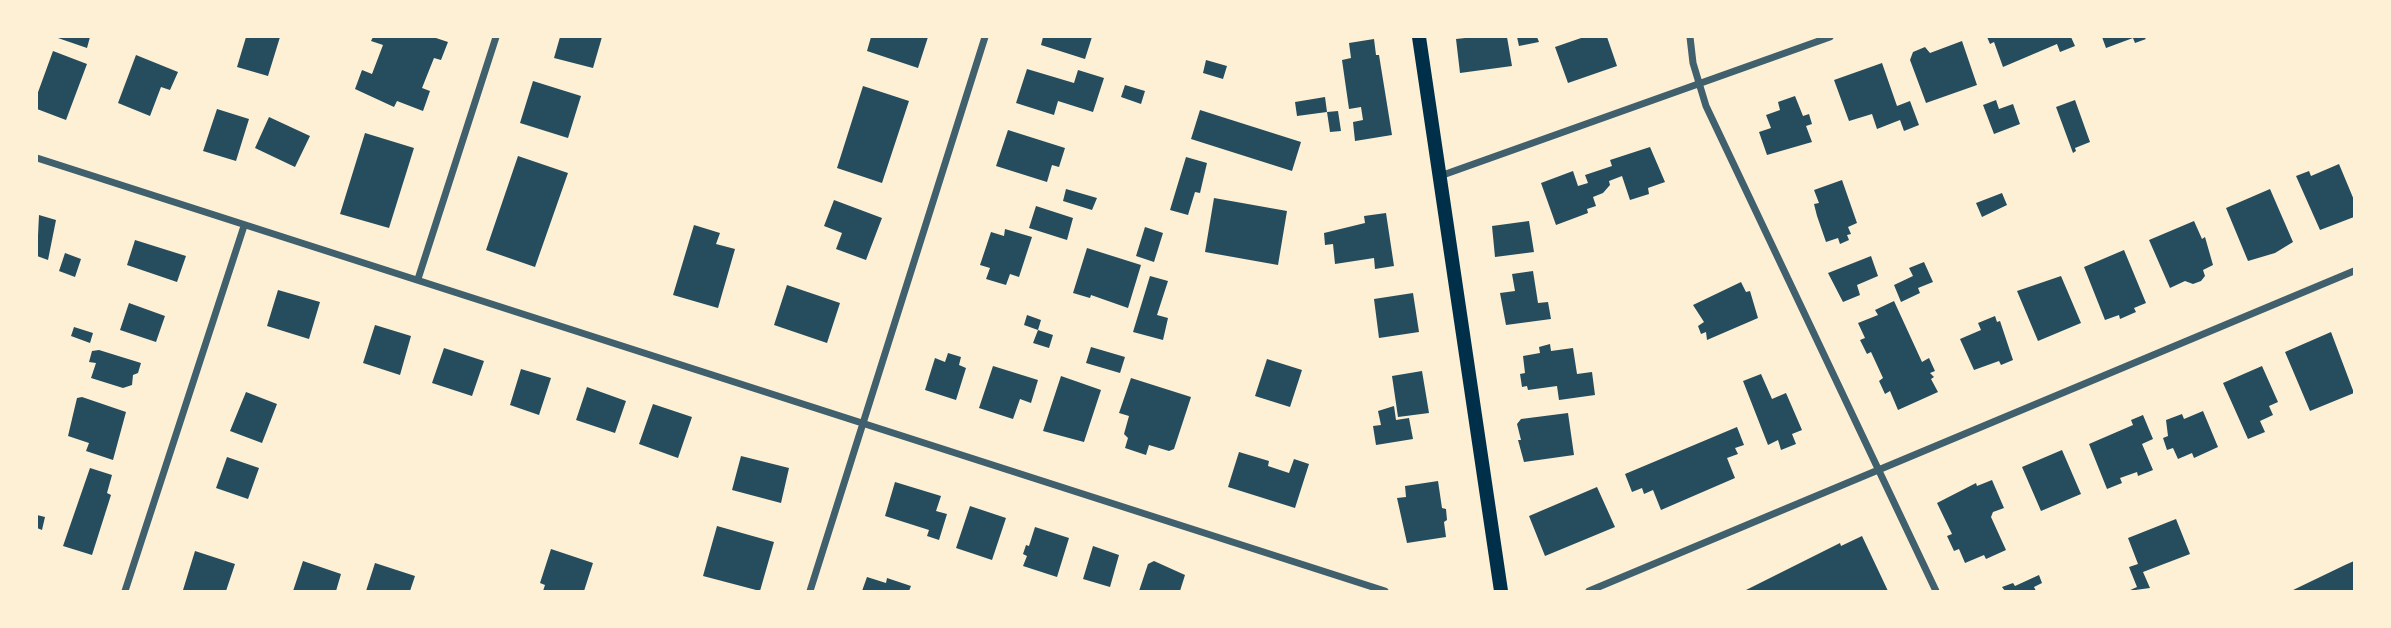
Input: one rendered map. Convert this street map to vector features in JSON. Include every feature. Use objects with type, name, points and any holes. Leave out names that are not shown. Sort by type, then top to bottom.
[{"type":"main road","points":[[1419,37],[1501,591]]},
{"type":"street","points":[[418,279],[496,37]]},
{"type":"street","points":[[810,591],[985,37]]},
{"type":"street","points":[[1690,37],[1706,106],[1936,591]]},
{"type":"street","points":[[1439,176],[1830,37]]},
{"type":"street","points":[[37,158],[1385,591]]},
{"type":"street","points":[[125,591],[244,226]]},
{"type":"street","points":[[1589,591],[2354,271]]},
{"type":"building","points":[[55,37],[90,37],[87,48]]},
{"type":"building","points":[[246,37],[280,37],[268,76],[237,67]]},
{"type":"building","points":[[373,37],[433,37],[448,42],[441,60],[434,58],[422,88],[430,91],[423,111],[397,101],[394,107],[355,89],[362,70],[372,74],[383,45],[371,41]]},
{"type":"building","points":[[560,37],[602,37],[593,68],[554,58]]},
{"type":"building","points":[[871,37],[928,37],[918,68],[867,51]]},
{"type":"building","points":[[1043,37],[1092,37],[1085,59],[1041,45]]},
{"type":"building","points":[[1507,37],[1512,66],[1460,73],[1456,39]]},
{"type":"building","points":[[1517,37],[1537,37],[1539,42],[1519,46]]},
{"type":"building","points":[[1584,37],[1607,37],[1617,66],[1568,83],[1555,47]]},
{"type":"building","points":[[1987,37],[2071,37],[2075,46],[2060,52],[2057,44],[2003,67],[1994,42],[1990,44]]},
{"type":"building","points":[[2102,37],[2144,37],[2146,39],[2135,43],[2133,38],[2106,48]]},
{"type":"building","points":[[1374,39],[1392,135],[1355,141],[1353,122],[1363,120],[1361,107],[1349,109],[1342,60],[1351,58],[1349,43]]},
{"type":"building","points":[[1962,41],[1977,85],[1926,103],[1910,60],[1913,52],[1925,47],[1930,53]]},
{"type":"building","points":[[53,51],[87,64],[66,120],[37,109],[37,95]]},
{"type":"building","points":[[136,55],[178,72],[170,90],[161,87],[150,116],[118,103]]},
{"type":"building","points":[[1206,60],[1227,66],[1223,79],[1203,73]]},
{"type":"building","points":[[1882,63],[1897,106],[1910,101],[1919,125],[1904,131],[1900,120],[1877,129],[1872,114],[1849,121],[1834,80]]},
{"type":"building","points":[[1027,69],[1074,83],[1078,70],[1104,78],[1093,112],[1058,101],[1054,115],[1016,103]]},
{"type":"building","points":[[533,81],[581,96],[568,138],[520,123]]},
{"type":"building","points":[[1125,85],[1145,91],[1141,104],[1121,97]]},
{"type":"building","points":[[863,86],[909,101],[882,183],[837,168]]},
{"type":"building","points":[[1795,96],[1803,116],[1809,114],[1812,124],[1806,126],[1812,142],[1767,155],[1759,132],[1771,128],[1766,115],[1780,110],[1778,102]]},
{"type":"building","points":[[1325,97],[1327,112],[1297,116],[1295,102]]},
{"type":"building","points":[[1996,100],[1999,109],[2013,104],[2020,124],[1994,134],[1983,105]]},
{"type":"building","points":[[2075,100],[2090,142],[2075,148],[2073,153],[2056,107]]},
{"type":"building","points":[[217,109],[249,119],[236,161],[203,151]]},
{"type":"building","points":[[1200,110],[1301,142],[1292,171],[1191,139]]},
{"type":"building","points":[[1338,111],[1341,131],[1330,132],[1327,112]]},
{"type":"building","points":[[269,117],[310,136],[295,167],[255,148]]},
{"type":"building","points":[[1008,130],[1065,148],[1059,167],[1052,165],[1047,182],[996,166]]},
{"type":"building","points":[[365,133],[414,148],[389,228],[340,214]]},
{"type":"building","points":[[1650,147],[1665,182],[1648,188],[1649,194],[1630,200],[1622,176],[1609,181],[1610,185],[1603,193],[1593,197],[1596,206],[1587,209],[1588,213],[1556,225],[1541,183],[1573,171],[1578,186],[1588,183],[1585,175],[1612,166],[1610,160]]},
{"type":"building","points":[[518,156],[568,173],[535,267],[486,250]]},
{"type":"building","points":[[1186,157],[1207,163],[1200,193],[1195,192],[1188,215],[1170,210]]},
{"type":"building","points":[[2339,164],[2354,200],[2354,217],[2320,230],[2296,176],[2309,171],[2311,176]]},
{"type":"building","points":[[1842,180],[1857,223],[1848,227],[1851,234],[1847,235],[1849,240],[1840,244],[1838,238],[1826,242],[1814,204],[1819,203],[1814,190]]},
{"type":"building","points":[[1066,189],[1097,198],[1092,210],[1063,201]]},
{"type":"building","points":[[2270,189],[2293,242],[2275,253],[2248,261],[2226,208]]},
{"type":"building","points":[[2002,193],[2007,205],[1982,217],[1976,203]]},
{"type":"building","points":[[1214,198],[1287,211],[1278,265],[1205,252]]},
{"type":"building","points":[[834,200],[882,218],[866,260],[836,249],[842,233],[824,226]]},
{"type":"building","points":[[1036,206],[1073,218],[1067,240],[1029,228]]},
{"type":"building","points":[[1386,213],[1394,266],[1375,269],[1374,258],[1335,264],[1333,244],[1325,245],[1324,233],[1365,223],[1364,216]]},
{"type":"building","points":[[39,215],[56,220],[48,260],[37,256]]},
{"type":"building","points":[[1529,221],[1534,252],[1495,257],[1492,226]]},
{"type":"building","points":[[2194,221],[2202,239],[2205,237],[2213,265],[2203,270],[2205,276],[2201,281],[2193,284],[2185,281],[2170,288],[2149,240]]},
{"type":"building","points":[[694,225],[720,233],[716,244],[735,249],[718,308],[673,295]]},
{"type":"building","points":[[1145,227],[1163,233],[1154,262],[1136,256]]},
{"type":"building","points":[[1005,229],[1032,237],[1019,277],[1010,274],[1006,285],[986,279],[990,268],[980,265],[991,232],[1004,236]]},
{"type":"building","points":[[135,240],[186,256],[177,282],[127,265]]},
{"type":"building","points":[[1087,248],[1141,265],[1128,308],[1091,295],[1090,298],[1073,293]]},
{"type":"building","points":[[2124,250],[2146,303],[2134,308],[2136,312],[2120,319],[2119,315],[2105,320],[2084,267]]},
{"type":"building","points":[[65,253],[81,259],[75,277],[59,271]]},
{"type":"building","points":[[1871,256],[1878,276],[1857,285],[1860,295],[1843,302],[1828,273]]},
{"type":"building","points":[[1924,262],[1933,282],[1918,288],[1920,293],[1901,302],[1894,285],[1913,276],[1909,268]]},
{"type":"building","points":[[1533,271],[1538,303],[1548,302],[1551,319],[1506,325],[1500,293],[1515,291],[1512,274]]},
{"type":"building","points":[[1150,276],[1168,281],[1157,315],[1168,318],[1163,340],[1133,332]]},
{"type":"building","points":[[2061,276],[2081,323],[2038,341],[2017,291]]},
{"type":"building","points":[[1741,282],[1746,292],[1750,291],[1758,318],[1707,340],[1706,332],[1701,334],[1698,326],[1704,322],[1693,305]]},
{"type":"building","points":[[787,285],[840,303],[827,343],[774,325]]},
{"type":"building","points":[[278,290],[320,302],[309,339],[267,326]]},
{"type":"building","points":[[1413,293],[1419,332],[1379,338],[1374,299]]},
{"type":"building","points":[[1894,301],[1922,362],[1929,358],[1935,371],[1930,373],[1934,377],[1931,379],[1938,392],[1898,410],[1890,391],[1885,394],[1879,381],[1883,378],[1871,352],[1867,354],[1860,340],[1865,338],[1858,323],[1878,315],[1875,310]]},
{"type":"building","points":[[129,303],[165,316],[156,342],[120,330]]},
{"type":"building","points":[[1027,315],[1041,320],[1038,330],[1024,325]]},
{"type":"building","points":[[1995,316],[1997,322],[2000,321],[2013,360],[2001,365],[1999,361],[1974,370],[1960,339],[1981,330],[1978,323]]},
{"type":"building","points":[[375,325],[411,336],[400,375],[363,363]]},
{"type":"building","points":[[74,327],[93,333],[90,343],[71,336]]},
{"type":"building","points":[[1038,330],[1053,335],[1049,348],[1033,343]]},
{"type":"building","points":[[2331,332],[2354,393],[2310,411],[2285,352]]},
{"type":"building","points":[[1550,344],[1551,351],[1573,348],[1577,374],[1592,372],[1595,395],[1559,400],[1557,386],[1528,390],[1527,386],[1522,387],[1520,374],[1525,373],[1523,356],[1540,353],[1539,347]]},
{"type":"building","points":[[1091,347],[1125,357],[1120,373],[1086,363]]},
{"type":"building","points":[[444,348],[484,361],[472,396],[432,383]]},
{"type":"building","points":[[99,350],[141,363],[138,373],[133,375],[132,385],[123,388],[91,378],[96,363],[89,362],[92,351]]},
{"type":"building","points":[[948,353],[961,357],[959,365],[966,368],[956,400],[925,390],[935,358],[945,362]]},
{"type":"building","points":[[1267,359],[1302,370],[1290,407],[1255,396]]},
{"type":"building","points":[[993,366],[1038,380],[1031,403],[1020,399],[1013,419],[979,408]]},
{"type":"building","points":[[2262,366],[2278,402],[2269,406],[2273,415],[2260,421],[2265,432],[2248,439],[2223,383]]},
{"type":"building","points":[[521,369],[551,378],[539,415],[510,405]]},
{"type":"building","points":[[1422,371],[1429,413],[1398,417],[1392,376]]},
{"type":"building","points":[[1761,374],[1772,399],[1786,393],[1802,430],[1792,434],[1796,444],[1781,450],[1778,440],[1768,445],[1743,381]]},
{"type":"building","points":[[1061,376],[1101,390],[1084,442],[1043,431]]},
{"type":"building","points":[[1131,378],[1191,397],[1174,449],[1169,451],[1149,445],[1146,455],[1125,448],[1128,438],[1124,434],[1129,416],[1119,413]]},
{"type":"building","points":[[587,387],[626,401],[615,433],[576,420]]},
{"type":"building","points":[[246,392],[277,404],[262,443],[230,431]]},
{"type":"building","points":[[82,397],[126,412],[113,460],[86,451],[89,443],[68,436],[77,398]]},
{"type":"building","points":[[653,404],[692,417],[678,458],[639,444]]},
{"type":"building","points":[[1394,406],[1396,420],[1409,418],[1413,439],[1376,445],[1373,426],[1381,425],[1378,411]]},
{"type":"building","points":[[2203,411],[2218,447],[2194,458],[2192,453],[2178,459],[2173,448],[2167,450],[2163,438],[2168,436],[2166,420],[2182,414],[2184,419]]},
{"type":"building","points":[[1568,413],[1574,455],[1524,462],[1518,440],[1521,440],[1517,424],[1521,419]]},
{"type":"building","points":[[2143,415],[2153,439],[2142,444],[2153,470],[2138,476],[2137,472],[2120,478],[2122,483],[2107,489],[2089,444],[2133,425],[2131,420]]},
{"type":"building","points":[[1737,427],[1744,445],[1735,448],[1738,454],[1727,458],[1735,478],[1661,510],[1653,490],[1644,494],[1642,488],[1632,492],[1625,474]]},
{"type":"building","points":[[2062,450],[2081,494],[2041,511],[2022,467]]},
{"type":"building","points":[[1239,452],[1269,461],[1268,466],[1289,473],[1294,459],[1309,464],[1295,508],[1228,487]]},
{"type":"building","points":[[741,456],[789,468],[781,503],[732,490]]},
{"type":"building","points":[[227,457],[259,468],[248,499],[216,488]]},
{"type":"building","points":[[90,468],[112,475],[107,493],[111,495],[92,555],[63,546]]},
{"type":"building","points":[[1992,480],[2004,508],[1993,512],[1991,517],[2006,550],[1986,559],[1984,555],[1965,563],[1959,549],[1954,551],[1947,536],[1952,534],[1937,503],[1976,483],[1977,486]]},
{"type":"building","points":[[1438,481],[1442,508],[1446,509],[1446,537],[1407,543],[1397,498],[1406,497],[1405,486]]},
{"type":"building","points":[[895,482],[941,496],[936,511],[947,514],[939,540],[927,536],[929,530],[885,516]]},
{"type":"building","points":[[1597,487],[1615,527],[1545,556],[1529,516]]},
{"type":"building","points":[[970,506],[1006,518],[992,560],[956,548]]},
{"type":"building","points":[[37,515],[45,517],[42,530],[37,528]]},
{"type":"building","points":[[2176,519],[2190,554],[2143,572],[2150,588],[2128,591],[2137,587],[2129,567],[2138,564],[2128,538]]},
{"type":"building","points":[[717,526],[774,542],[760,591],[703,576]]},
{"type":"building","points":[[1035,527],[1069,538],[1057,577],[1023,566],[1027,556],[1023,554],[1026,545],[1029,546]]},
{"type":"building","points":[[1862,536],[1888,591],[1744,591],[1840,543],[1841,546]]},
{"type":"building","points":[[1093,546],[1119,555],[1110,587],[1083,579]]},
{"type":"building","points":[[551,549],[593,563],[584,591],[543,591],[545,585],[540,583]]},
{"type":"building","points":[[195,551],[235,564],[226,591],[183,590]]},
{"type":"building","points":[[303,561],[341,574],[336,591],[293,591]]},
{"type":"building","points":[[1154,561],[1185,575],[1180,591],[1139,591],[1148,564]]},
{"type":"building","points":[[2354,561],[2354,591],[2291,591],[2345,565]]},
{"type":"building","points":[[375,563],[415,576],[410,591],[366,591]]},
{"type":"building","points":[[2039,575],[2042,583],[2034,587],[2036,591],[2005,591],[2002,587],[2013,583],[2015,586]]},
{"type":"building","points":[[867,577],[886,583],[887,578],[911,586],[909,591],[862,591]]}]
